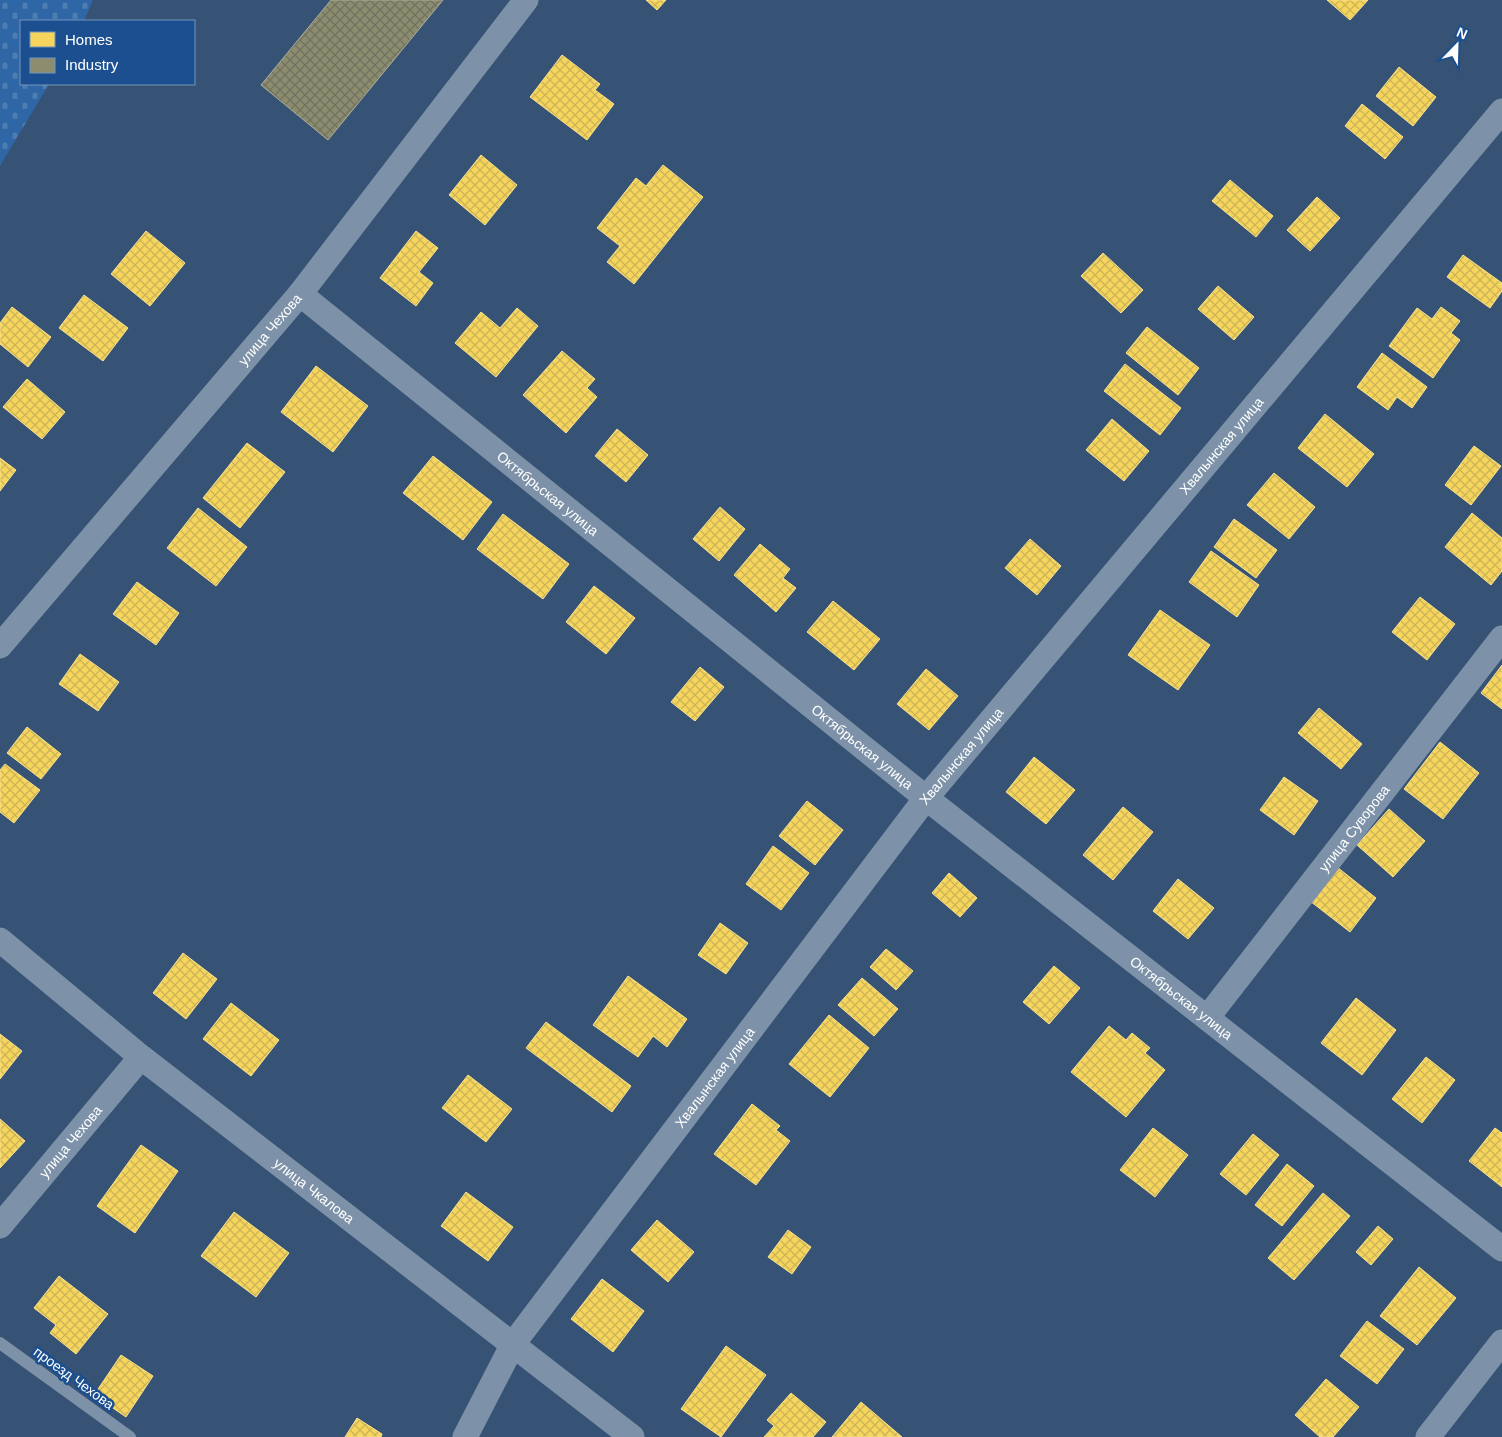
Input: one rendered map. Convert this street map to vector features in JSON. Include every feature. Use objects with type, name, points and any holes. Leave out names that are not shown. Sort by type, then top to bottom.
[{"type":"street","name":"улица Чехова","points":[[0,646],[300,294],[526,0]]},
{"type":"street","name":"Хвалынская улица","points":[[465,1437],[513,1344],[926,798],[1502,110]]},
{"type":"street","name":"Октябрьская улица","points":[[300,294],[926,798],[1502,1249]]},
{"type":"street","name":"улица Суворова","points":[[1207,1018],[1502,638]]},
{"type":"street","name":"улица Чкалова","points":[[0,940],[141,1057],[632,1437]]},
{"type":"street","name":"улица Чехова","points":[[0,1226],[141,1057]]},
{"type":"street","points":[[1428,1437],[1502,1342]]},
{"type":"lane","name":"проезд Чехова","points":[[0,1343],[130,1437]]},
{"type":"green space","points":[[0,0],[93,0],[84,20],[20,20],[20,85],[48,85],[0,166]]},
{"type":"building: Homes","points":[[646,0],[666,0],[657,10]]},
{"type":"building: Homes","points":[[1327,0],[1368,0],[1350,20]]},
{"type":"building: Homes","points":[[562,55],[600,84],[595,90],[614,104],[587,140],[530,97]]},
{"type":"building: Homes","points":[[1399,67],[1436,97],[1413,126],[1376,96]]},
{"type":"building: Homes","points":[[1362,104],[1403,137],[1385,159],[1345,126]]},
{"type":"building: Homes","points":[[481,155],[517,185],[485,225],[449,195]]},
{"type":"building: Homes","points":[[663,165],[703,197],[634,284],[607,262],[620,246],[597,228],[636,178],[646,186]]},
{"type":"building: Homes","points":[[1230,180],[1273,216],[1256,237],[1212,201]]},
{"type":"building: Homes","points":[[1317,197],[1340,218],[1310,251],[1287,230]]},
{"type":"building: Homes","points":[[146,231],[185,263],[150,306],[111,274]]},
{"type":"building: Homes","points":[[416,231],[438,248],[419,272],[433,283],[416,306],[380,278]]},
{"type":"building: Homes","points":[[1103,253],[1143,290],[1121,313],[1081,276]]},
{"type":"building: Homes","points":[[1463,255],[1502,283],[1502,291],[1490,308],[1447,277]]},
{"type":"building: Homes","points":[[1218,286],[1254,317],[1234,340],[1198,309]]},
{"type":"building: Homes","points":[[84,295],[128,328],[103,361],[59,328]]},
{"type":"building: Homes","points":[[12,307],[51,337],[28,367],[0,344],[0,323]]},
{"type":"building: Homes","points":[[1441,307],[1460,321],[1451,333],[1460,340],[1433,378],[1389,346],[1417,308],[1432,319]]},
{"type":"building: Homes","points":[[517,308],[538,326],[496,377],[455,343],[481,312],[500,328]]},
{"type":"building: Homes","points":[[1147,327],[1199,368],[1178,395],[1126,353]]},
{"type":"building: Homes","points":[[562,351],[595,379],[587,388],[597,397],[566,433],[523,395]]},
{"type":"building: Homes","points":[[1382,353],[1427,387],[1412,408],[1397,397],[1388,410],[1357,387]]},
{"type":"building: Homes","points":[[1125,364],[1181,408],[1160,435],[1104,391]]},
{"type":"building: Homes","points":[[316,366],[368,406],[333,452],[281,412]]},
{"type":"building: Homes","points":[[27,379],[65,412],[42,439],[3,407]]},
{"type":"building: Homes","points":[[1325,414],[1374,454],[1347,487],[1298,448]]},
{"type":"building: Homes","points":[[1112,419],[1149,451],[1124,481],[1086,450]]},
{"type":"building: Homes","points":[[617,429],[648,455],[626,482],[595,456]]},
{"type":"building: Homes","points":[[247,443],[285,472],[240,528],[203,498]]},
{"type":"building: Homes","points":[[1474,446],[1501,466],[1471,505],[1445,485]]},
{"type":"building: Homes","points":[[433,456],[492,502],[463,540],[403,493]]},
{"type":"building: Homes","points":[[0,458],[16,470],[0,491]]},
{"type":"building: Homes","points":[[1274,473],[1315,507],[1289,539],[1247,505]]},
{"type":"building: Homes","points":[[720,507],[745,529],[719,561],[693,539]]},
{"type":"building: Homes","points":[[198,508],[247,547],[216,586],[167,548]]},
{"type":"building: Homes","points":[[1472,513],[1502,538],[1502,571],[1491,585],[1445,547]]},
{"type":"building: Homes","points":[[503,514],[569,564],[543,599],[477,549]]},
{"type":"building: Homes","points":[[1234,519],[1277,550],[1256,578],[1214,547]]},
{"type":"building: Homes","points":[[1030,539],[1061,566],[1037,595],[1005,568]]},
{"type":"building: Homes","points":[[760,544],[790,569],[783,578],[796,588],[776,612],[734,575]]},
{"type":"building: Homes","points":[[1211,551],[1259,585],[1237,617],[1189,582]]},
{"type":"building: Homes","points":[[137,582],[179,613],[156,645],[113,614]]},
{"type":"building: Homes","points":[[594,586],[635,618],[606,654],[566,622]]},
{"type":"building: Homes","points":[[1420,597],[1455,624],[1427,660],[1392,632]]},
{"type":"building: Homes","points":[[833,601],[880,639],[854,670],[807,632]]},
{"type":"building: Homes","points":[[1160,610],[1210,645],[1178,690],[1128,655]]},
{"type":"building: Homes","points":[[80,654],[119,682],[98,711],[59,684]]},
{"type":"building: Homes","points":[[1502,665],[1502,709],[1481,693]]},
{"type":"building: Homes","points":[[700,667],[724,687],[695,721],[671,702]]},
{"type":"building: Homes","points":[[926,669],[958,696],[929,730],[897,704]]},
{"type":"building: Homes","points":[[1319,708],[1362,744],[1341,769],[1298,733]]},
{"type":"building: Homes","points":[[27,727],[61,754],[41,779],[7,753]]},
{"type":"building: Homes","points":[[1440,742],[1479,773],[1443,819],[1404,789]]},
{"type":"building: Homes","points":[[1034,757],[1075,790],[1046,824],[1006,792]]},
{"type":"building: Homes","points":[[5,764],[40,790],[14,823],[0,812],[0,770]]},
{"type":"building: Homes","points":[[1284,777],[1318,801],[1294,835],[1260,810]]},
{"type":"building: Homes","points":[[807,801],[843,830],[815,865],[779,836]]},
{"type":"building: Homes","points":[[1123,807],[1153,832],[1113,880],[1083,855]]},
{"type":"building: Homes","points":[[1389,809],[1425,841],[1393,877],[1357,845]]},
{"type":"building: Homes","points":[[773,846],[809,873],[781,910],[746,884]]},
{"type":"building: Homes","points":[[1337,867],[1376,898],[1350,932],[1310,901]]},
{"type":"building: Homes","points":[[949,873],[977,898],[960,917],[932,893]]},
{"type":"building: Homes","points":[[1178,879],[1214,908],[1188,939],[1153,911]]},
{"type":"building: Homes","points":[[720,923],[748,943],[726,974],[698,955]]},
{"type":"building: Homes","points":[[886,949],[913,971],[896,990],[870,967]]},
{"type":"building: Homes","points":[[183,953],[217,979],[186,1019],[153,993]]},
{"type":"building: Homes","points":[[1054,966],[1080,988],[1049,1024],[1023,1002]]},
{"type":"building: Homes","points":[[628,976],[687,1019],[667,1047],[653,1036],[638,1057],[593,1025]]},
{"type":"building: Homes","points":[[862,978],[898,1009],[874,1036],[838,1005]]},
{"type":"building: Homes","points":[[1356,998],[1396,1030],[1362,1075],[1321,1043]]},
{"type":"building: Homes","points":[[231,1003],[279,1040],[251,1076],[203,1039]]},
{"type":"building: Homes","points":[[829,1015],[869,1048],[830,1097],[789,1064]]},
{"type":"building: Homes","points":[[546,1022],[631,1086],[612,1112],[526,1048]]},
{"type":"building: Homes","points":[[1109,1026],[1126,1040],[1132,1033],[1150,1048],[1145,1053],[1165,1070],[1126,1117],[1071,1072]]},
{"type":"building: Homes","points":[[0,1034],[22,1051],[0,1079]]},
{"type":"building: Homes","points":[[1426,1057],[1455,1080],[1422,1123],[1392,1099]]},
{"type":"building: Homes","points":[[468,1075],[512,1109],[486,1142],[442,1108]]},
{"type":"building: Homes","points":[[752,1104],[780,1126],[776,1130],[790,1141],[756,1185],[714,1154]]},
{"type":"building: Homes","points":[[0,1119],[25,1141],[0,1168]]},
{"type":"building: Homes","points":[[1153,1128],[1188,1155],[1155,1197],[1120,1170]]},
{"type":"building: Homes","points":[[1495,1128],[1502,1133],[1502,1187],[1469,1161]]},
{"type":"building: Homes","points":[[1253,1134],[1279,1155],[1246,1195],[1220,1174]]},
{"type":"building: Homes","points":[[141,1145],[178,1171],[135,1233],[97,1206]]},
{"type":"building: Homes","points":[[1287,1164],[1314,1186],[1282,1226],[1255,1205]]},
{"type":"building: Homes","points":[[466,1192],[513,1227],[488,1261],[441,1226]]},
{"type":"building: Homes","points":[[1323,1193],[1350,1216],[1294,1280],[1268,1258]]},
{"type":"building: Homes","points":[[234,1212],[289,1253],[256,1297],[201,1256]]},
{"type":"building: Homes","points":[[657,1220],[694,1252],[668,1282],[631,1250]]},
{"type":"building: Homes","points":[[1378,1226],[1393,1239],[1371,1265],[1356,1252]]},
{"type":"building: Homes","points":[[788,1230],[811,1247],[792,1274],[768,1257]]},
{"type":"building: Homes","points":[[1419,1267],[1456,1298],[1417,1345],[1380,1316]]},
{"type":"building: Homes","points":[[59,1276],[108,1314],[76,1354],[50,1333],[56,1325],[34,1308]]},
{"type":"building: Homes","points":[[602,1279],[644,1311],[613,1352],[571,1319]]},
{"type":"building: Homes","points":[[1367,1321],[1404,1349],[1377,1384],[1340,1356]]},
{"type":"building: Homes","points":[[726,1346],[766,1375],[721,1437],[681,1409]]},
{"type":"building: Homes","points":[[121,1355],[153,1376],[126,1417],[94,1395]]},
{"type":"building: Homes","points":[[1326,1379],[1359,1407],[1333,1437],[1320,1437],[1295,1415]]},
{"type":"building: Homes","points":[[791,1393],[826,1422],[813,1437],[764,1437],[774,1426],[767,1420]]},
{"type":"building: Homes","points":[[861,1402],[902,1437],[832,1437]]},
{"type":"building: Homes","points":[[357,1418],[382,1434],[381,1437],[345,1437]]},
{"type":"building: Industry","points":[[331,0],[443,0],[328,140],[261,85]]}]
